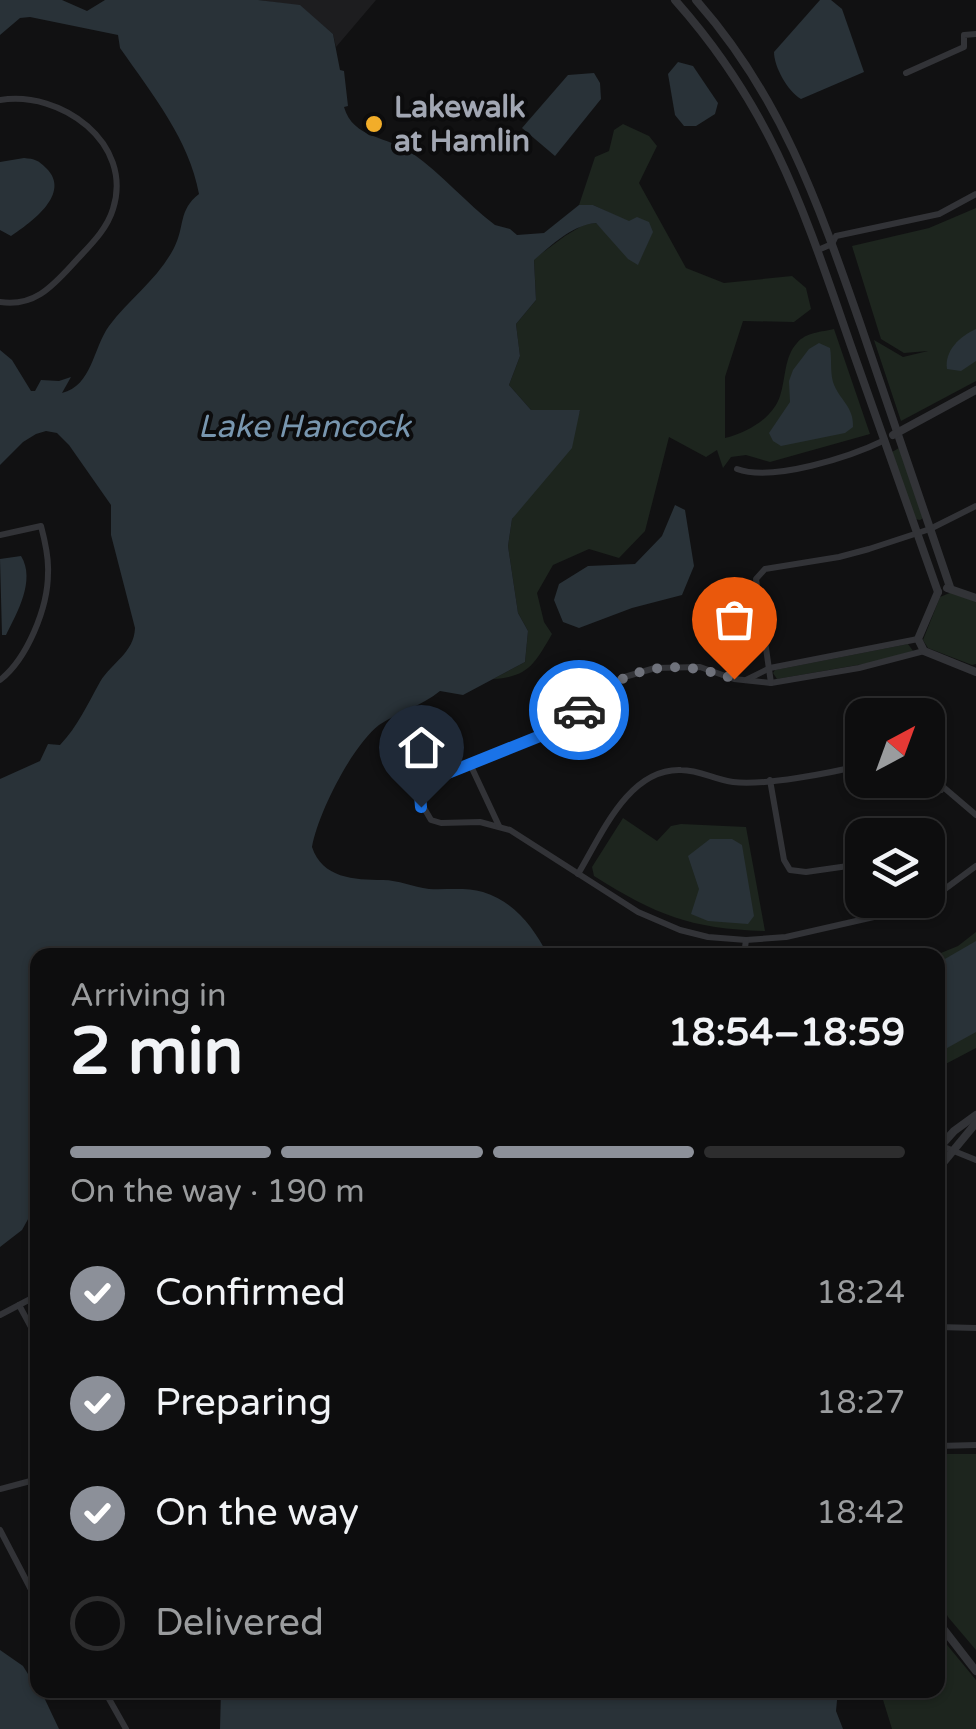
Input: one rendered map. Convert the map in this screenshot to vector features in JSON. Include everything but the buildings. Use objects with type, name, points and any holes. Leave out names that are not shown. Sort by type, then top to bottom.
[{"type":"street","points":[[675,0],[731,69],[798,192],[938,592],[918,639],[924,651]]},
{"type":"street","points":[[696,0],[744,60],[774,108],[815,195],[950,587]]},
{"type":"street","points":[[906,74],[964,47],[964,35],[976,34]]},
{"type":"street","points":[[0,100],[43,102],[75,116],[100,139],[110,156],[116,182],[113,211],[106,224],[52,287],[32,300],[0,302]]},
{"type":"street","points":[[818,250],[832,244],[836,236],[938,214],[976,194]]},
{"type":"street","points":[[736,469],[752,474],[837,458],[885,440],[976,390]]},
{"type":"street","points":[[771,683],[756,594],[756,579],[766,569],[839,557],[930,528],[976,506]]},
{"type":"street","points":[[0,535],[41,526],[48,576],[26,647],[0,680]]},
{"type":"street","points":[[938,592],[950,587],[976,598]]},
{"type":"street","points":[[745,681],[770,668],[918,639]]},
{"type":"street","points":[[861,918],[786,937],[708,937],[638,912],[499,826],[436,822],[421,807],[420,795],[428,781],[550,732],[621,678],[655,668],[700,667],[745,681],[771,683],[859,668],[924,651],[976,672]]},
{"type":"street","points":[[470,764],[499,826]]},
{"type":"street","points":[[578,874],[625,798],[646,778],[675,769],[694,770],[732,782],[845,768]]},
{"type":"street","points":[[770,780],[784,860],[790,870],[806,872],[845,866]]},
{"type":"street","points":[[946,792],[976,815]]},
{"type":"street","points":[[945,886],[976,866]]},
{"type":"street","points":[[745,948],[746,940]]},
{"type":"street","points":[[945,1139],[976,1115]]},
{"type":"street","points":[[945,1159],[976,1123]]},
{"type":"street","points":[[945,1148],[976,1160]]},
{"type":"street","points":[[0,1315],[30,1298]]},
{"type":"street","points":[[18,1305],[30,1326]]},
{"type":"street","points":[[945,1326],[976,1328]]},
{"type":"street","points":[[945,1446],[976,1445]]},
{"type":"street","points":[[0,1489],[30,1481]]},
{"type":"street","points":[[0,1530],[30,1588]]},
{"type":"street","points":[[945,1631],[976,1672]]},
{"type":"street","points":[[110,1698],[126,1729]]},
{"type":"shaded area","points":[[258,0],[376,0],[336,47],[333,34],[300,6]]},
{"type":"shaded area","points":[[623,124],[649,136],[657,146],[639,183],[686,268],[724,283],[792,276],[806,288],[811,309],[794,322],[743,321],[725,377],[725,438],[750,428],[772,411],[780,396],[790,355],[801,339],[834,329],[870,434],[770,462],[746,455],[731,457],[723,468],[717,450],[706,457],[669,437],[645,531],[619,558],[589,549],[553,565],[537,593],[544,622],[552,634],[530,667],[493,679],[525,662],[528,631],[518,613],[508,546],[512,519],[580,411],[531,410],[509,385],[520,356],[516,324],[536,300],[534,259],[585,224],[596,223],[638,264],[652,233],[593,205],[579,205],[595,157],[609,151],[614,130]]},
{"type":"shaded area","points":[[976,208],[976,381],[901,421],[874,340],[903,357],[928,351],[904,353],[881,339],[852,246],[929,228]]},
{"type":"shaded area","points":[[899,448],[923,518],[920,520],[915,519],[892,452]]},
{"type":"shaded area","points":[[952,592],[976,602],[976,664],[928,648],[923,640],[940,597]]},
{"type":"shaded area","points":[[908,644],[913,651],[875,662],[777,679],[773,673],[775,670]]},
{"type":"shaded area","points":[[623,818],[657,841],[671,826],[681,824],[746,827],[765,931],[716,927],[675,917],[636,901],[594,876],[592,867]]},
{"type":"shaded area","points":[[976,932],[976,1048],[945,1064],[945,951]]},
{"type":"shaded area","points":[[945,1454],[976,1454],[976,1650],[948,1617]]},
{"type":"shaded area","points":[[945,1642],[976,1680],[976,1729],[892,1729],[882,1698],[945,1698]]},
{"type":"water","name":"Lake Hancock","points":[[0,0],[62,0],[87,11],[105,0],[258,0],[300,5],[333,34],[340,70],[344,71],[348,106],[344,107],[355,125],[412,153],[495,225],[517,235],[544,233],[579,205],[593,205],[629,221],[637,217],[649,222],[653,232],[638,265],[596,223],[571,232],[534,260],[536,300],[516,324],[520,356],[509,385],[531,410],[580,410],[572,448],[512,519],[508,546],[518,613],[528,631],[525,662],[463,695],[440,691],[379,725],[358,748],[338,781],[312,847],[323,865],[340,875],[429,889],[476,890],[494,896],[522,917],[544,948],[30,948],[30,1216],[22,1230],[0,1247],[0,779],[40,761],[48,744],[60,745],[105,675],[127,651],[135,628],[111,535],[111,505],[69,445],[57,433],[46,431],[23,442],[0,465],[0,350],[12,360],[31,391],[41,380],[71,377],[62,393],[80,383],[109,326],[167,259],[188,206],[199,194],[178,136],[120,48],[118,35],[30,17],[20,18],[0,35]]},
{"type":"water","points":[[820,0],[831,0],[842,9],[864,72],[801,99],[783,78],[774,52]]},
{"type":"water","points":[[678,62],[693,66],[718,103],[715,114],[696,126],[684,126],[675,115],[668,74]]},
{"type":"water","points":[[594,73],[600,83],[601,99],[555,156],[522,128],[568,75]]},
{"type":"water","points":[[24,158],[43,165],[53,178],[54,187],[46,206],[11,236],[0,230],[0,162]]},
{"type":"water","points":[[976,329],[976,361],[961,371],[947,369],[954,345]]},
{"type":"water","points":[[819,343],[830,348],[833,382],[851,414],[853,427],[845,433],[781,446],[769,433],[790,402],[793,370],[809,349]]},
{"type":"water","points":[[675,505],[685,510],[694,566],[682,595],[579,628],[563,622],[554,600],[559,584],[588,566],[635,564],[662,536]]},
{"type":"water","points":[[21,556],[26,586],[15,617],[6,635],[2,635],[0,559]]},
{"type":"water","points":[[710,839],[732,839],[742,845],[754,916],[748,924],[708,921],[691,914],[699,889],[688,856]]},
{"type":"water","points":[[976,941],[976,1032],[945,1049],[945,959]]},
{"type":"water","points":[[0,1650],[23,1666],[30,1677],[30,1698],[44,1698],[59,1729],[0,1729]]},
{"type":"water","points":[[221,1698],[837,1698],[836,1711],[843,1729],[220,1729]]},
{"type":"way so far","points":[[579,710],[621,678],[655,668],[700,667],[734,679]]},
{"type":"place","name":"Lakewalk at Hamlin","points":[[374,124]]},
{"type":"route","points":[[421,807],[420,795],[428,781],[550,732],[579,710]]}]
